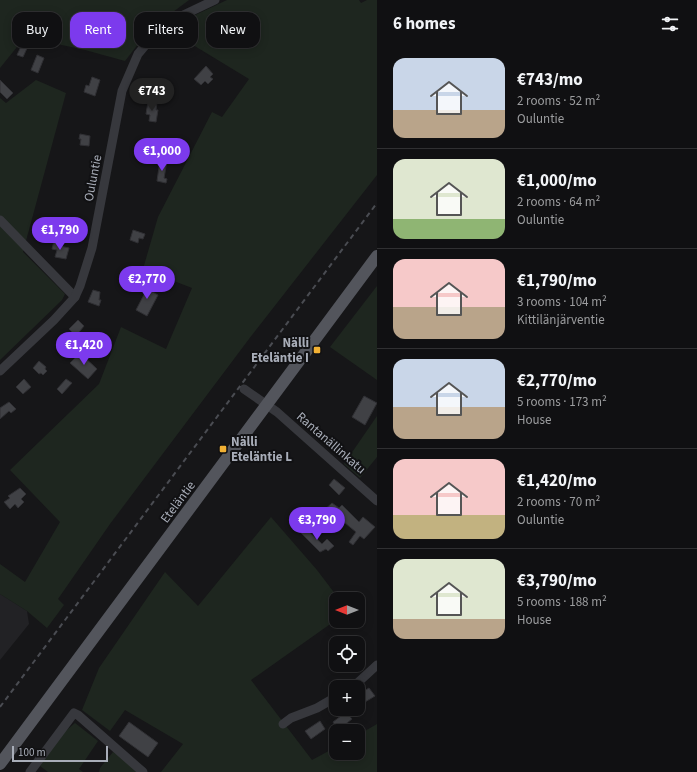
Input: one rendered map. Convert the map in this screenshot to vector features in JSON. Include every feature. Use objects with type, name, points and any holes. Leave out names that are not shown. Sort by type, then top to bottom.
[{"type":"main road","name":"Eteläntie","points":[[0,764],[377,256]]},
{"type":"street","name":"Ouluntie","points":[[0,371],[54,320],[75,297],[85,272],[92,248],[121,99],[130,70],[142,48],[161,29],[187,13],[215,0]]},
{"type":"street","points":[[0,220],[75,297]]},
{"type":"street","name":"Rantanällinkatu","points":[[244,389],[282,416],[377,501]]},
{"type":"street","points":[[361,680],[377,665]]},
{"type":"street","points":[[283,724],[291,718],[317,708],[329,701]]},
{"type":"street","points":[[30,772],[74,713],[78,714],[143,772]]},
{"type":"shaded area","points":[[0,0],[189,0],[173,12],[134,12],[135,48],[125,61],[76,48],[126,48],[126,12],[70,12],[70,47],[62,45],[62,12],[12,12],[12,48],[16,48],[0,68]]},
{"type":"shaded area","points":[[227,0],[359,0],[361,3],[367,0],[377,0],[377,175],[252,335],[110,524],[58,599],[64,605],[47,628],[27,611],[0,594],[0,564],[25,582],[60,522],[10,470],[99,384],[121,327],[166,349],[192,288],[143,269],[158,217],[212,112],[222,117],[249,79],[198,48],[198,14]]},
{"type":"shaded area","points":[[36,80],[66,93],[23,252],[65,294],[62,300],[0,360],[0,98],[6,103]]},
{"type":"shaded area","points":[[377,286],[377,380],[330,347]]},
{"type":"shaded area","points":[[377,416],[377,457],[360,478],[344,464]]},
{"type":"shaded area","points":[[271,517],[317,570],[334,592],[329,592],[329,625],[251,680],[312,760],[329,751],[329,760],[365,760],[365,731],[377,724],[377,772],[161,772],[183,744],[125,710],[110,731],[82,710],[99,668],[165,572],[198,606]]},
{"type":"shaded area","points":[[0,594],[27,611],[29,624],[0,660]]},
{"type":"shaded area","points":[[75,723],[98,741],[79,769],[83,772],[48,772],[40,766],[62,734]]},
{"type":"shaded area","points":[[113,752],[131,763],[140,772],[99,772],[100,768]]},
{"type":"building","points":[[20,48],[27,48],[23,57],[17,55]]},
{"type":"building","points":[[37,55],[44,58],[38,73],[31,70]]},
{"type":"building","points":[[206,66],[213,74],[210,77],[213,79],[208,84],[205,81],[201,85],[194,79]]},
{"type":"building","points":[[92,77],[100,80],[95,96],[84,92],[86,85],[89,86]]},
{"type":"building","points":[[0,80],[13,93],[7,99],[0,92]]},
{"type":"building","points":[[148,102],[157,103],[156,110],[158,110],[156,122],[149,121],[150,115],[146,114]]},
{"type":"building","points":[[80,134],[90,136],[89,146],[80,145]]},
{"type":"building","points":[[160,160],[167,161],[164,178],[167,179],[166,183],[157,181]]},
{"type":"building","points":[[133,230],[145,234],[143,239],[139,238],[138,243],[130,240]]},
{"type":"building","points":[[54,241],[61,243],[60,246],[69,248],[66,259],[55,257],[57,250],[52,249]]},
{"type":"building","points":[[147,278],[152,278],[151,291],[158,295],[147,316],[136,310],[150,283],[146,283]]},
{"type":"building","points":[[93,290],[100,292],[99,300],[101,300],[99,306],[88,302]]},
{"type":"building","points":[[78,320],[84,326],[76,336],[69,329]]},
{"type":"building","points":[[80,353],[97,369],[88,379],[70,363]]},
{"type":"building","points":[[39,361],[46,367],[45,369],[47,371],[43,375],[41,373],[39,374],[33,368]]},
{"type":"building","points":[[24,379],[31,387],[23,394],[16,387]]},
{"type":"building","points":[[66,379],[72,383],[62,394],[57,389]]},
{"type":"building","points":[[364,396],[377,403],[365,425],[352,417]]},
{"type":"building","points":[[9,402],[16,409],[11,413],[9,411],[0,419],[0,408]]},
{"type":"building","points":[[334,479],[345,488],[339,495],[329,485]]},
{"type":"building","points":[[20,488],[26,494],[21,499],[24,502],[18,508],[15,504],[10,509],[4,502],[10,498],[8,496]]},
{"type":"building","points":[[332,503],[339,508],[342,505],[359,522],[363,517],[375,527],[364,539],[360,536],[353,545],[349,542],[356,532],[333,513],[328,520],[321,513]]},
{"type":"building","points":[[304,527],[322,544],[327,539],[334,546],[328,551],[326,549],[320,552],[299,531]]},
{"type":"building","points":[[369,688],[375,696],[365,702],[365,690]]},
{"type":"building","points":[[341,716],[349,716],[352,719],[346,724],[334,724],[333,722]]},
{"type":"building","points":[[320,721],[325,729],[311,739],[305,731]]},
{"type":"building","points":[[129,722],[158,743],[148,757],[119,736]]},
{"type":"railway","points":[[0,707],[377,203]]},
{"type":"place","name":"Nälli Eteläntie I","points":[[317,350]]},
{"type":"place","name":"Nälli Eteläntie L","points":[[223,449]]}]
